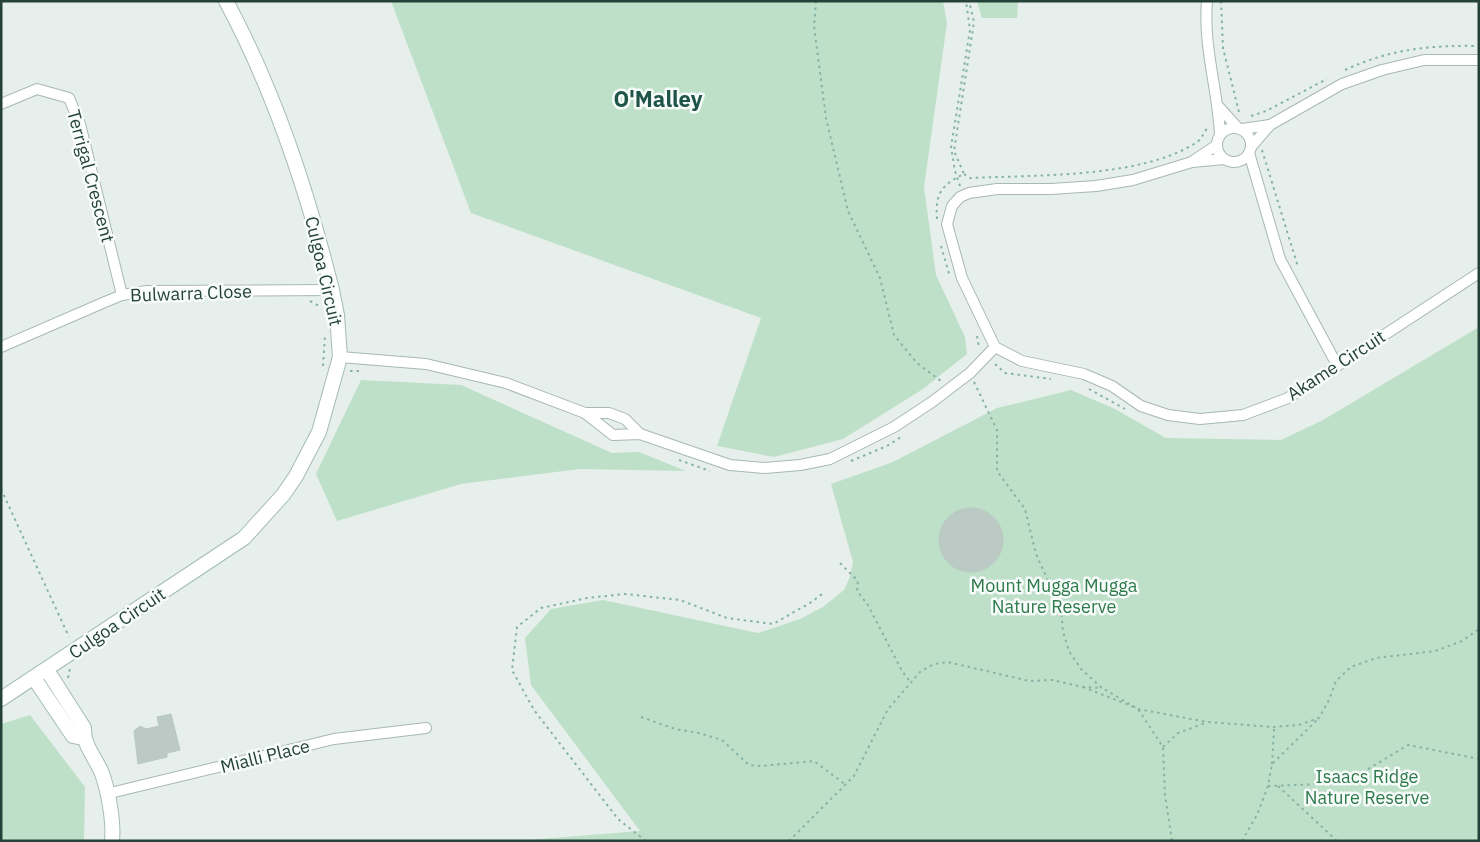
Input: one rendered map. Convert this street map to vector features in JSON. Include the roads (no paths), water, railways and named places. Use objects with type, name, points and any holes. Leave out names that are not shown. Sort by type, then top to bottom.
[{"type":"street","name":"Culgoa Circuit","points":[[1,699],[244,538],[283,495],[296,476],[318,432],[338,363],[337,315],[332,290],[288,138],[242,31],[226,1]]},
{"type":"street","points":[[1207,1],[1208,57],[1219,107],[1224,120],[1218,140],[1218,150],[1224,159]]},
{"type":"street","points":[[1192,162],[1228,129],[1270,125],[1342,84],[1382,70],[1424,60],[1479,60]]},
{"type":"street","name":"Terrigal Crescent","points":[[1,104],[37,89],[69,98],[80,124],[122,295]]},
{"type":"street","points":[[1224,120],[1250,137],[1253,147],[1255,177],[1280,259],[1337,365]]},
{"type":"street","points":[[1235,162],[1245,158],[1270,125]]},
{"type":"street","points":[[338,363],[426,364],[506,383],[586,413],[613,435],[640,434],[730,466],[765,468],[800,465],[830,459],[894,428],[951,388],[972,377],[995,347],[962,278],[947,224],[952,206],[964,195],[996,189],[1096,186],[1134,180],[1192,162],[1224,159],[1235,162],[1255,177]]},
{"type":"street","name":"Akame Circuit","points":[[995,347],[1022,361],[1084,374],[1112,386],[1141,406],[1168,415],[1200,419],[1243,415],[1288,398],[1479,273]]},
{"type":"street","name":"Bulwarra Close","points":[[1,347],[122,295],[147,291],[332,290]]},
{"type":"street","points":[[586,413],[610,413],[625,419],[640,434]]},
{"type":"street","points":[[47,670],[84,728],[83,738],[102,773],[113,829],[112,841]]},
{"type":"street","points":[[34,678],[73,736],[83,738]]},
{"type":"street","name":"Mialli Place","points":[[106,794],[334,739],[426,728]]},
{"type":"district","name":"O'Malley","points":[[658,98]]},
{"type":"park label","name":"Mount Mugga Mugga Nature Reserve","points":[[1054,595]]},
{"type":"park label","name":"Isaacs Ridge Nature Reserve","points":[[1367,786]]}]
